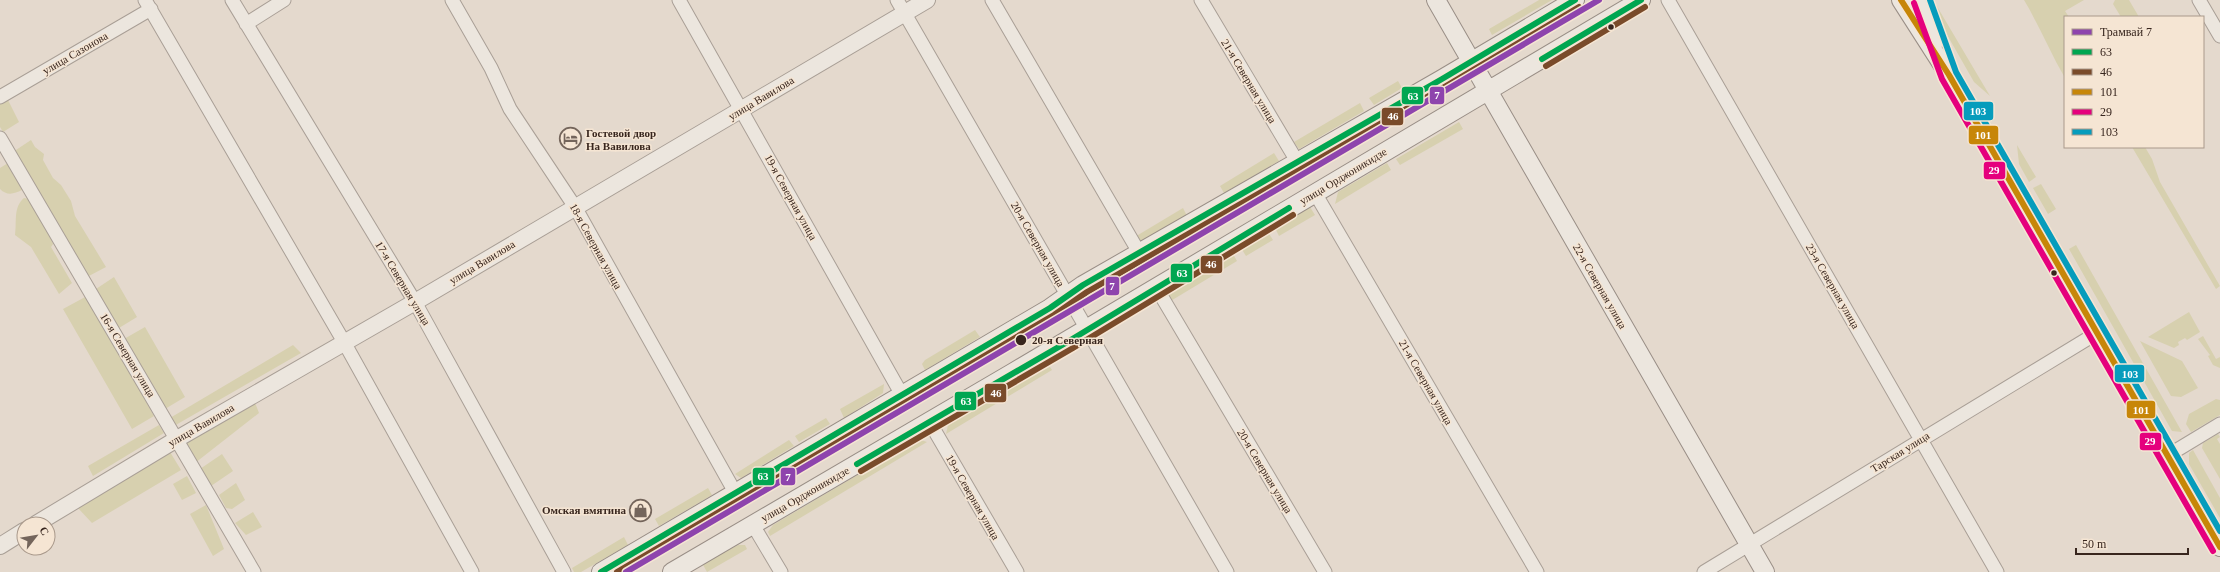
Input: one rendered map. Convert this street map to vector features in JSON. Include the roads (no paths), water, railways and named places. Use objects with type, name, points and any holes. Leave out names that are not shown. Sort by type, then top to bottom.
[{"type":"main road","name":"22-я Северная улица","points":[[1436,0],[1765,572]]},
{"type":"main road","points":[[601,572],[1050,308],[1068,295],[1298,163],[1575,0]]},
{"type":"main road","name":"улица Орджоникидзе","points":[[672,572],[1088,329],[1156,287],[1641,0]]},
{"type":"main road","points":[[1900,0],[1949,75],[2220,547]]},
{"type":"main road","points":[[1921,0],[1949,75]]},
{"type":"street","name":"17-я Северная улица","points":[[232,0],[415,302],[564,572]]},
{"type":"street","points":[[246,24],[284,0]]},
{"type":"street","name":"18-я Северная улица","points":[[452,0],[491,68],[510,110],[575,206],[736,494]]},
{"type":"street","name":"19-я Северная улица","points":[[679,0],[742,109],[902,395]]},
{"type":"street","name":"улица Вавилова","points":[[49,516],[177,438],[415,302],[575,206],[742,109],[901,7],[927,0]]},
{"type":"street","points":[[992,0],[1140,254]]},
{"type":"street","name":"21-я Северная улица","points":[[1201,0],[1298,163]]},
{"type":"street","name":"23-я Северная улица","points":[[1668,0],[1997,572]]},
{"type":"street","points":[[2199,0],[2220,36]]},
{"type":"street","points":[[148,5],[344,342],[472,572]]},
{"type":"street","name":"улица Сазонова","points":[[0,97],[148,5]]},
{"type":"street","name":"20-я Северная улица","points":[[901,7],[1227,572]]},
{"type":"street","name":"16-я Северная улица","points":[[0,138],[177,438],[254,572]]},
{"type":"street","name":"21-я Северная улица","points":[[1315,193],[1537,572]]},
{"type":"street","name":"20-я Северная улица","points":[[1156,287],[1325,572]]},
{"type":"street","name":"Тарская улица","points":[[1704,572],[1750,546],[1921,438],[2097,333]]},
{"type":"street","name":"19-я Северная улица","points":[[929,421],[1017,572]]},
{"type":"street","points":[[2168,456],[2220,424]]},
{"type":"street","points":[[753,525],[781,572]]},
{"type":"street","points":[[0,546],[16,537]]},
{"type":"tram line","name":"7","points":[[626,572],[1599,0]]},
{"type":"place","name":"Гостевой двор На Вавилова","points":[[570,139]]},
{"type":"place","name":"20-я Северная","points":[[1021,340]]},
{"type":"place","name":"Oмская вмятина","points":[[641,510]]}]
